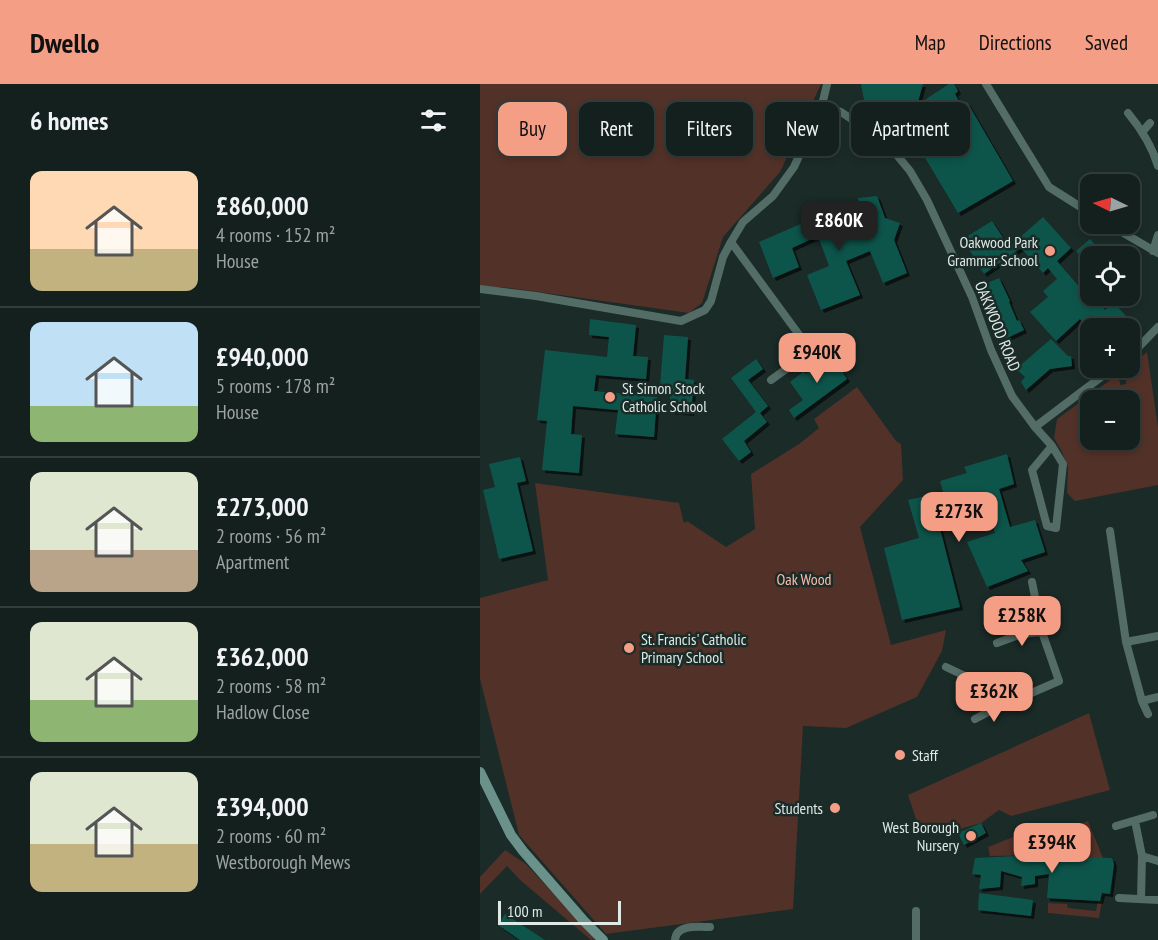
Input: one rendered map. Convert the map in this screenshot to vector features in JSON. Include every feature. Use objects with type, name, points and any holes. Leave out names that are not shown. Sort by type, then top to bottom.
[{"type":"street","points":[[823,102],[827,84]]},
{"type":"street","points":[[986,84],[1049,187],[1080,207]]},
{"type":"street","name":"OAKWOOD ROAD","points":[[839,111],[888,143],[910,171],[927,200],[972,297],[991,350],[1012,396],[1052,446],[1063,464],[1056,528],[1047,526],[1032,470],[1052,446]]},
{"type":"street","points":[[1128,113],[1143,131],[1154,152],[1158,166]]},
{"type":"street","points":[[1143,131],[1150,123]]},
{"type":"street","points":[[480,289],[537,296],[681,321],[705,310],[711,301],[723,257],[743,222],[773,196],[799,156]]},
{"type":"street","points":[[1125,234],[1156,252],[1158,235]]},
{"type":"street","points":[[731,242],[811,351],[771,380]]},
{"type":"street","points":[[1140,346],[1158,327]]},
{"type":"street","points":[[1035,426],[1100,378]]},
{"type":"street","points":[[1110,531],[1126,642],[1142,701],[1148,714]]},
{"type":"street","points":[[975,719],[1059,681],[1042,632],[1032,582]]},
{"type":"street","points":[[997,643],[1021,634],[1042,632]]},
{"type":"street","points":[[1126,642],[1158,636]]},
{"type":"street","points":[[946,667],[964,676],[978,705],[990,711]]},
{"type":"street","points":[[1142,701],[1158,697]]},
{"type":"street","points":[[480,772],[512,835],[523,851],[603,940]]},
{"type":"street","points":[[1116,826],[1153,815]]},
{"type":"street","points":[[1135,821],[1142,856],[1141,899]]},
{"type":"street","points":[[1142,856],[1158,861]]},
{"type":"street","points":[[1119,898],[1158,900]]},
{"type":"street","points":[[916,911],[916,940]]},
{"type":"street","points":[[675,940],[679,930],[710,927]]},
{"type":"green space","points":[[480,84],[821,84],[813,102],[765,102],[765,156],[787,156],[780,172],[723,237],[702,303],[689,313],[510,288],[480,286]]},
{"type":"green space","points":[[1147,352],[1158,427],[1158,485],[1075,501],[1067,493],[1068,467],[1054,438],[1057,419],[1080,402],[1080,450],[1140,450],[1140,390],[1097,390],[1113,378],[1117,378],[1120,385],[1126,384],[1126,378],[1140,378],[1140,358]]},
{"type":"green space","name":"St. Francis' Catholic Primary School","points":[[857,387],[896,441],[901,444],[903,480],[860,527],[891,645],[946,630],[942,651],[917,697],[846,728],[803,726],[793,909],[606,934],[519,835],[480,679],[480,598],[548,580],[535,483],[679,503],[684,523],[687,521],[726,547],[755,529],[751,474],[799,444],[819,428],[814,419]]},
{"type":"green space","points":[[1089,713],[1110,790],[1011,816],[999,810],[981,823],[956,830],[919,828],[908,795]]},
{"type":"green space","points":[[1088,821],[1103,858],[1040,855],[990,856],[988,847],[1028,831],[1032,844]]},
{"type":"green space","points":[[505,850],[526,864],[596,939],[591,940],[520,880],[507,866],[480,894],[480,877]]},
{"type":"green space","points":[[1098,901],[1102,901],[1099,918],[1048,913],[1048,903],[1067,904],[1068,908],[1096,911]]},
{"type":"building","points":[[861,84],[923,84],[918,102],[864,102]]},
{"type":"building","points":[[949,84],[954,84],[958,91],[955,94],[959,102],[922,102]]},
{"type":"building","points":[[970,107],[1013,181],[958,213],[924,156],[970,156]]},
{"type":"building","points":[[877,196],[885,218],[900,223],[894,240],[907,273],[883,283],[870,251],[846,261],[860,295],[821,310],[807,275],[829,266],[818,236],[792,248],[799,267],[773,278],[759,242],[826,213],[836,237],[866,227],[858,198]]},
{"type":"building","points":[[1043,217],[1071,248],[1057,261],[1080,288],[1080,306],[1101,306],[1105,310],[1110,306],[1117,306],[1128,318],[1080,318],[1056,341],[1030,312],[1048,297],[1043,291],[1057,279],[1048,268],[1043,273],[1021,248],[984,274],[963,239],[992,221],[1009,247]]},
{"type":"building","points":[[1090,239],[1096,246],[1082,246]]},
{"type":"building","points":[[999,278],[1017,321],[1019,320],[1024,330],[1003,340],[998,330],[1001,329],[983,285]]},
{"type":"building","points":[[590,319],[636,325],[633,356],[648,357],[646,379],[596,375],[594,391],[657,397],[654,437],[615,434],[618,410],[573,406],[571,434],[582,435],[579,473],[542,470],[547,421],[537,420],[545,350],[607,357],[609,337],[589,335]]},
{"type":"building","points":[[664,335],[688,337],[685,379],[694,380],[691,413],[669,411],[671,387],[660,386]]},
{"type":"building","points":[[1051,339],[1068,356],[1071,356],[1072,366],[1050,369],[1026,390],[1021,382],[1025,377],[1016,369]]},
{"type":"building","points":[[831,355],[847,379],[794,418],[789,410],[803,400],[790,382],[803,372],[806,374]]},
{"type":"building","points":[[756,359],[763,369],[748,380],[768,406],[760,413],[767,422],[744,441],[751,452],[739,461],[722,439],[756,412],[731,378]]},
{"type":"building","points":[[1007,454],[1014,484],[999,489],[1010,527],[1035,520],[1045,552],[1021,560],[1028,571],[987,587],[967,542],[995,533],[981,492],[934,505],[960,607],[902,620],[884,548],[919,538],[908,500],[943,492],[940,481],[967,473],[964,467]]},
{"type":"building","points":[[520,457],[526,481],[517,483],[533,551],[499,559],[483,490],[495,487],[489,464]]},
{"type":"building","name":"West Borough Nursery","points":[[981,823],[986,833],[964,845],[958,833]]},
{"type":"building","points":[[1040,855],[1112,858],[1114,864],[1110,894],[1102,893],[1100,901],[1047,898],[1049,874],[1035,876],[1035,884],[1021,886],[1022,877],[1001,871],[1000,887],[979,889],[981,875],[972,874],[975,858]]},
{"type":"building","points":[[979,893],[1033,900],[1031,916],[978,910]]},
{"type":"building","points":[[505,914],[545,940],[520,940],[498,925]]},
{"type":"place","name":"Oakwood Park Grammar School","points":[[1050,251]]},
{"type":"place","name":"St Simon Stock Catholic School","points":[[610,397]]},
{"type":"place","name":"St. Francis' Catholic Primary School","points":[[629,648]]},
{"type":"place","name":"Staff","points":[[900,755]]},
{"type":"place","name":"Students","points":[[835,808]]},
{"type":"place","name":"West Borough Nursery","points":[[971,836]]},
{"type":"park label","name":"Oak Wood","points":[[804,579]]}]
